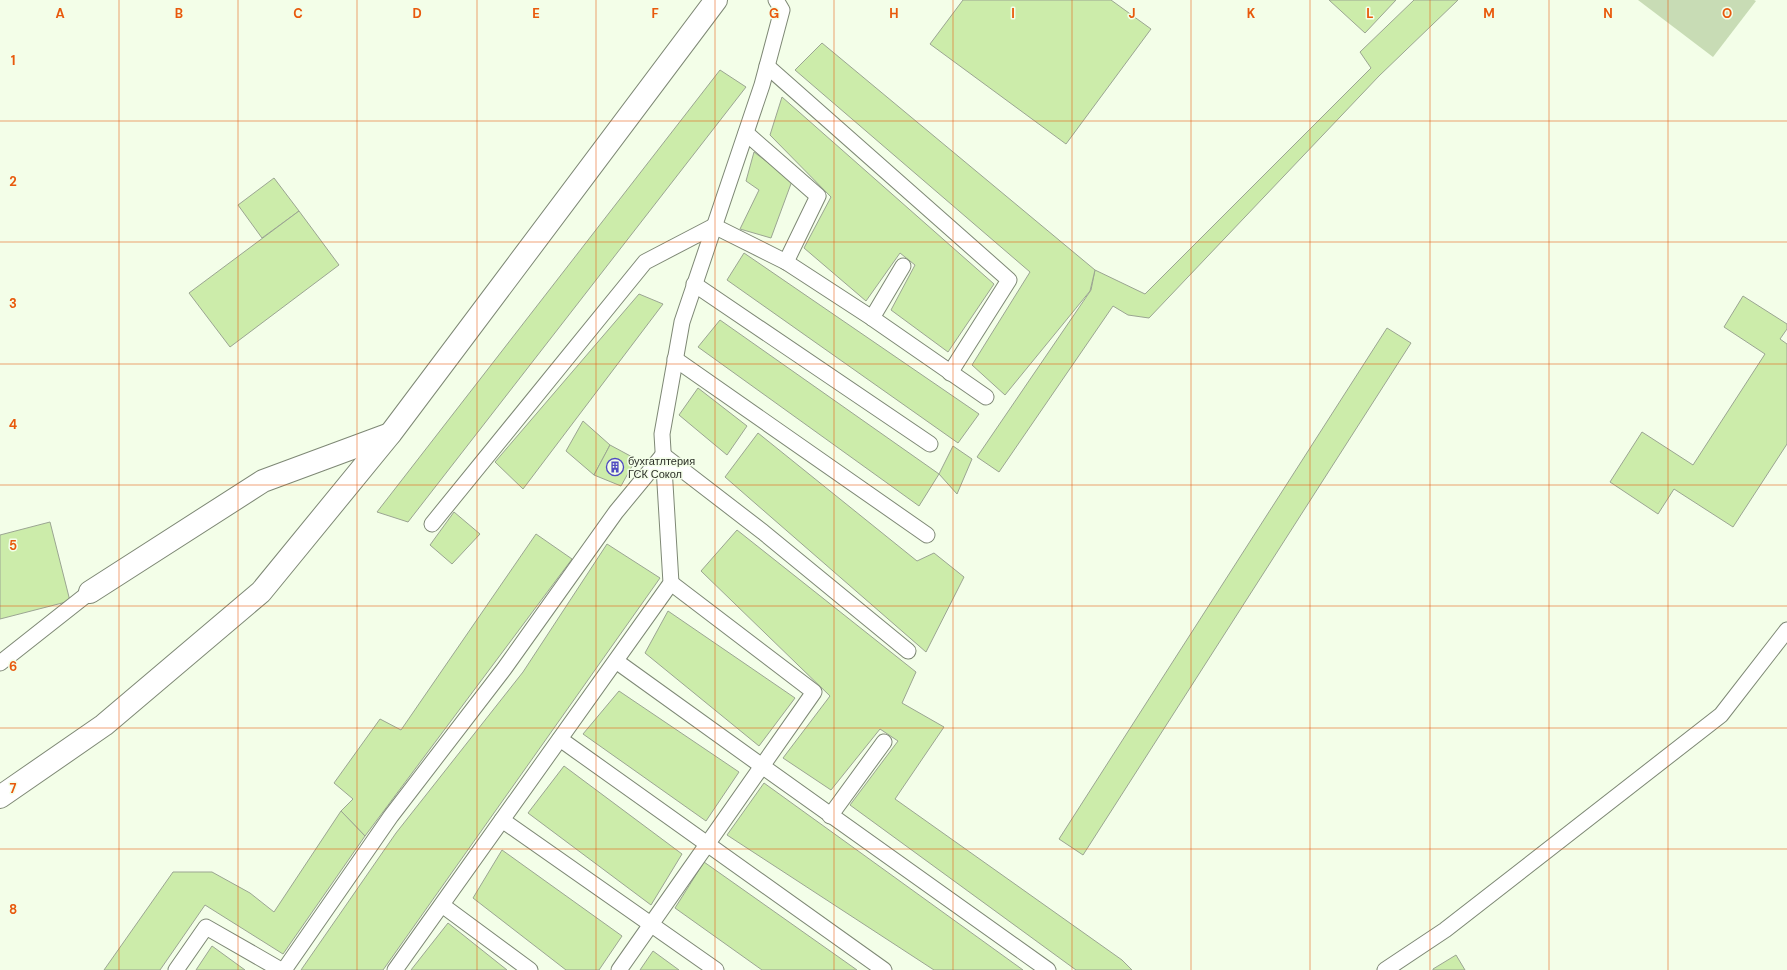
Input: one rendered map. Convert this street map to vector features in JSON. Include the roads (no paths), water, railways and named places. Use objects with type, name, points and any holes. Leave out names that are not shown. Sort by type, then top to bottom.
[{"type":"street","points":[[0,797],[104,725],[262,592],[391,433],[716,0]]},
{"type":"street","points":[[90,592],[263,481],[391,433]]},
{"type":"lane","points":[[396,970],[671,584],[662,434],[675,359],[682,322],[767,66],[782,10],[776,0]]},
{"type":"lane","points":[[767,66],[1009,280],[950,373]]},
{"type":"lane","points":[[746,133],[818,196],[786,262]]},
{"type":"lane","points":[[714,226],[786,262],[872,318],[986,398]]},
{"type":"lane","points":[[432,524],[644,262],[714,226]]},
{"type":"lane","points":[[872,318],[904,266]]},
{"type":"lane","points":[[694,284],[930,444]]},
{"type":"lane","points":[[675,359],[928,535]]},
{"type":"lane","points":[[663,455],[763,532],[908,651]]},
{"type":"lane","points":[[284,970],[391,816],[504,669],[616,512],[663,455]]},
{"type":"lane","points":[[619,970],[814,692],[671,584]]},
{"type":"lane","points":[[0,663],[90,592]]},
{"type":"lane","points":[[1385,970],[1445,930],[1721,715],[1787,630]]},
{"type":"lane","points":[[616,660],[830,816],[1048,970]]},
{"type":"lane","points":[[560,739],[884,970]]},
{"type":"lane","points":[[830,816],[884,742]]},
{"type":"lane","points":[[502,820],[716,970]]},
{"type":"lane","points":[[442,905],[530,970]]},
{"type":"lane","points":[[176,970],[206,927],[281,970]]},
{"type":"place","name":"бухгатлтерия ГСК Сокол","points":[[615,467]]}]
